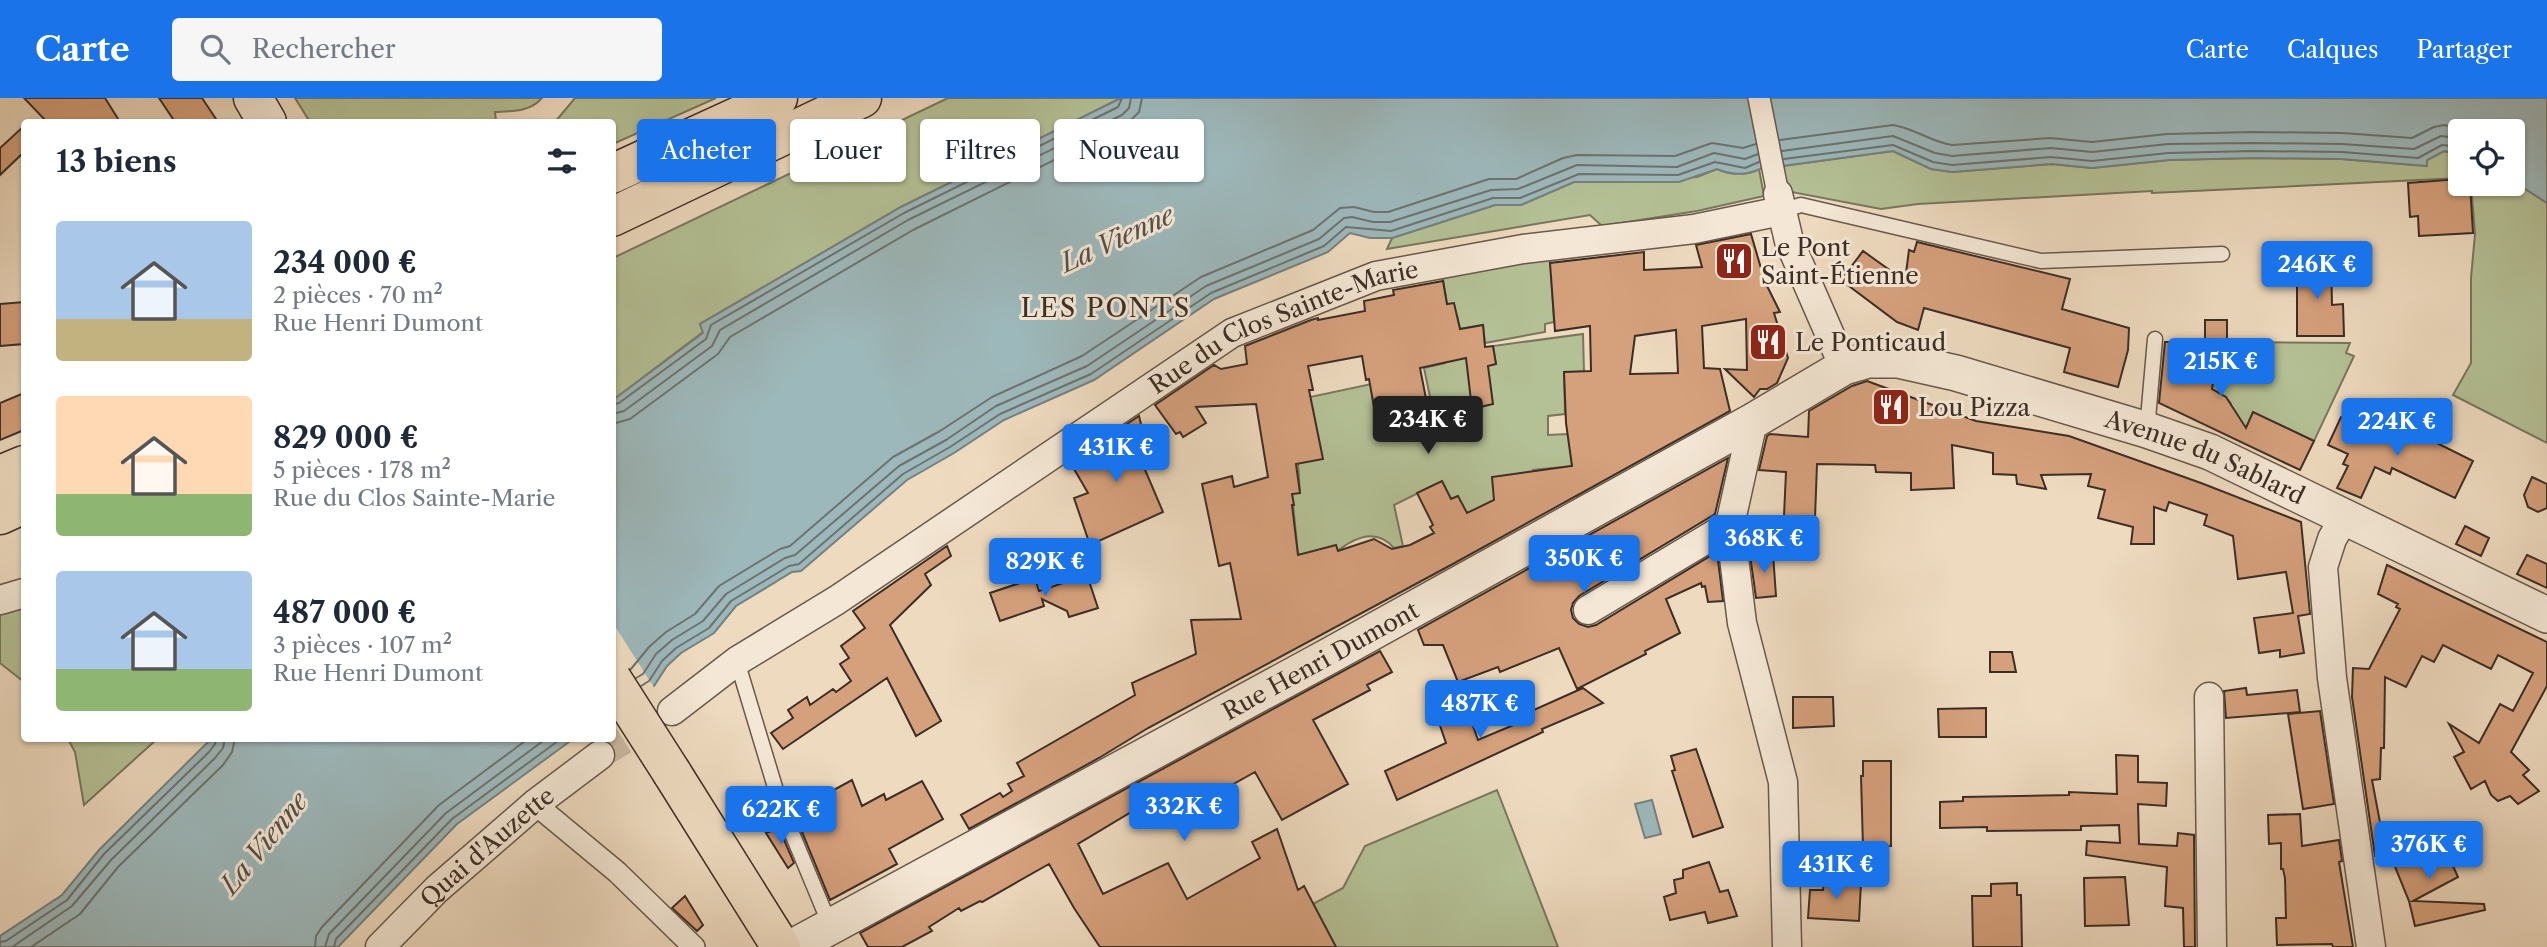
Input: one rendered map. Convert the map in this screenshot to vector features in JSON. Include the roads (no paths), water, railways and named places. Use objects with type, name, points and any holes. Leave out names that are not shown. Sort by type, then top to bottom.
[{"type":"main road","points":[[253,98],[265,119]]},
{"type":"main road","points":[[616,172],[778,98]]},
{"type":"main road","points":[[616,215],[862,98]]},
{"type":"main road","points":[[0,475],[21,465]]},
{"type":"main road","points":[[0,515],[21,505]]},
{"type":"main road","points":[[616,685],[781,947]]},
{"type":"street","points":[[1759,98],[1789,241],[1844,367]]},
{"type":"street","name":"Rue du Clos Sainte-Marie","points":[[672,712],[737,661],[837,600],[1233,333],[1376,276],[1523,249],[1694,229],[1780,203]]},
{"type":"street","name":"Avenue du Sablard","points":[[1844,367],[1868,360],[1898,360],[1956,373],[2147,430],[2210,452],[2547,615]]},
{"type":"street","name":"Rue Henri Dumont","points":[[793,947],[1172,742],[1753,421],[1844,367]]},
{"type":"street","points":[[1753,421],[1730,525],[1742,623],[1783,782],[1787,947]]},
{"type":"street","points":[[2346,516],[2332,539],[2323,566],[2332,678],[2371,947]]},
{"type":"street","points":[[1588,610],[1730,525]]},
{"type":"street","points":[[0,600],[21,594]]},
{"type":"street","points":[[2209,697],[2212,947]]},
{"type":"street","name":"Quai d'Auzette","points":[[380,947],[437,889],[535,804],[600,755]]},
{"type":"street","points":[[535,804],[617,872],[694,947]]},
{"type":"lane","points":[[1780,203],[1801,205],[2041,261],[2222,254]]},
{"type":"lane","points":[[2147,430],[2155,339]]},
{"type":"lane","points":[[737,661],[781,807],[831,926]]},
{"type":"water","name":"La Vienne","points":[[1121,98],[2547,98],[2547,203],[2525,189],[2525,119],[2448,119],[2448,152],[2444,151],[2427,160],[2427,166],[2341,159],[2254,158],[2169,160],[2092,168],[2052,164],[1952,172],[1931,169],[1893,151],[1760,169],[1743,174],[1717,169],[1679,182],[1574,182],[1521,205],[1495,205],[1392,238],[1370,238],[1350,233],[1328,252],[1214,299],[1094,380],[1004,420],[907,480],[801,571],[792,572],[736,606],[714,633],[681,653],[667,666],[654,686],[616,711],[616,398],[703,333],[700,324],[901,207],[951,182],[1040,182],[1040,138],[1054,131],[1054,182],[1204,182],[1204,119],[1079,119]]},
{"type":"water","name":"La Vienne","points":[[208,742],[569,742],[457,824],[338,947],[0,947],[0,936],[62,895],[99,850]]},
{"type":"water","points":[[1652,800],[1661,834],[1645,838],[1635,804]]},
{"type":"tunnel","points":[[600,755],[672,711]]},
{"type":"place","name":"Le Pont Saint-Étienne","points":[[1734,261]]},
{"type":"place","name":"Le Ponticaud","points":[[1768,342]]},
{"type":"place","name":"Lou Pizza","points":[[1891,407]]},
{"type":"district","name":"LES PONTS","points":[[1106,308]]}]
